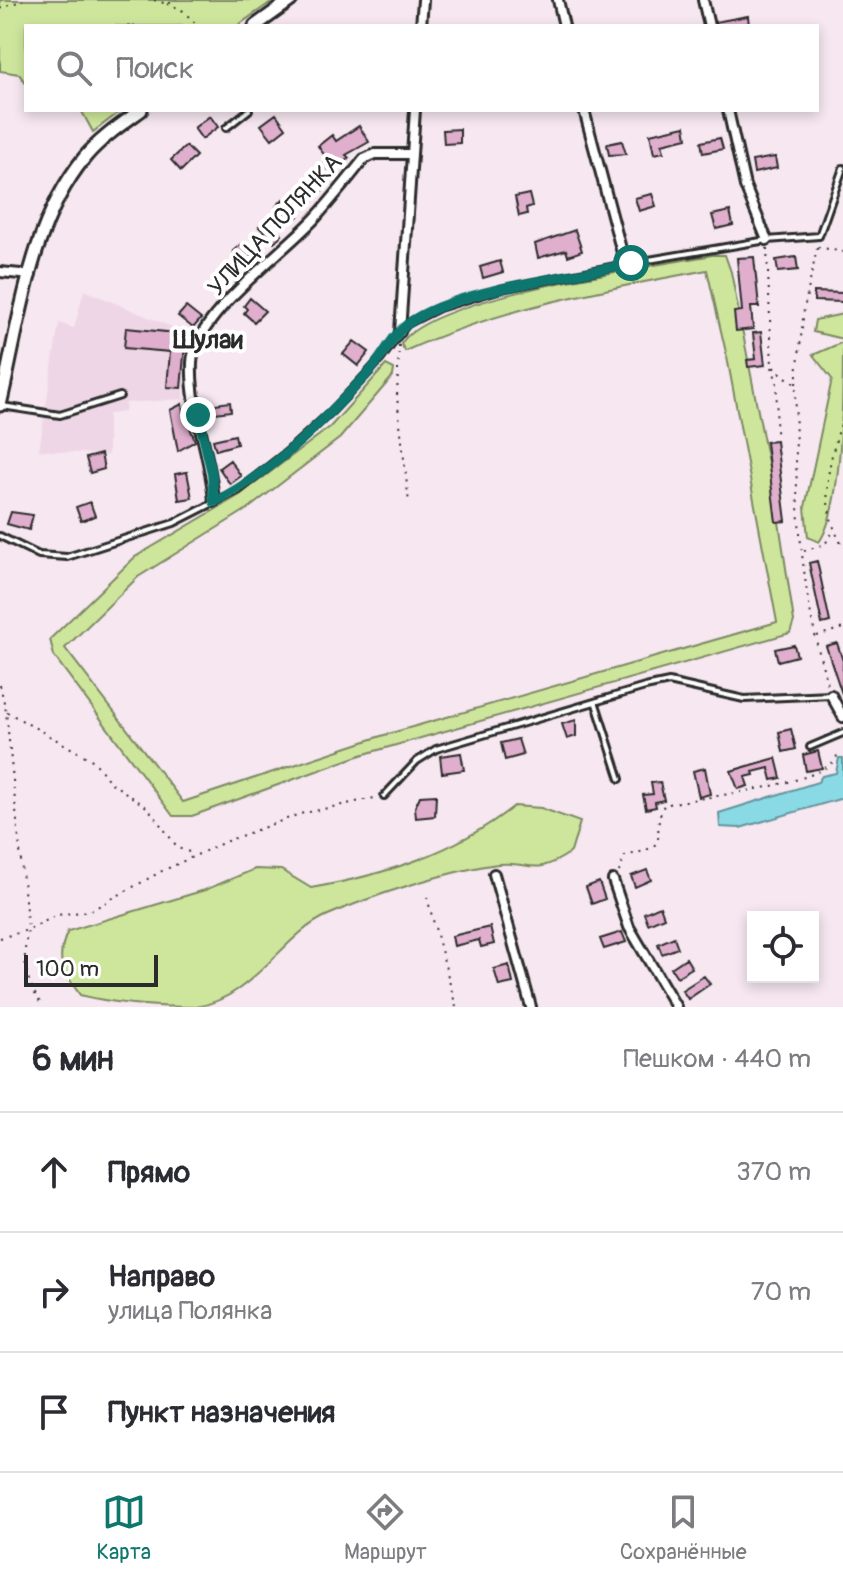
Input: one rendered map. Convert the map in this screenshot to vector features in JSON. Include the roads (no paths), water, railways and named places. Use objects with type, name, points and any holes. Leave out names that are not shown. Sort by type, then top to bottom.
[{"type":"street","points":[[258,24],[291,0]]},
{"type":"street","points":[[421,24],[423,0]]},
{"type":"street","points":[[558,0],[564,24]]},
{"type":"street","points":[[703,0],[709,24]]},
{"type":"street","points":[[0,406],[40,237],[69,179],[87,155],[139,112]]},
{"type":"street","points":[[400,332],[415,112]]},
{"type":"street","points":[[585,112],[625,264]]},
{"type":"street","points":[[728,112],[745,186],[767,240]]},
{"type":"street","name":"УЛИЦА ПОЛЯНКА","points":[[214,502],[212,473],[192,378],[197,341],[237,291],[316,218],[364,159],[375,154],[412,154]]},
{"type":"street","points":[[0,272],[31,275]]},
{"type":"street","points":[[831,695],[843,717]]},
{"type":"street","points":[[494,874],[531,1007]]},
{"type":"street","points":[[613,880],[629,927],[676,1007]]},
{"type":"lane","points":[[226,128],[246,112]]},
{"type":"lane","points":[[0,536],[39,555],[67,557],[174,523],[239,490],[287,452],[361,381],[407,324],[439,308],[501,289],[767,240],[819,236],[843,168]]},
{"type":"lane","points":[[0,406],[60,415],[120,396]]},
{"type":"lane","points":[[384,796],[417,761],[436,749],[669,682],[744,699],[831,695]]},
{"type":"lane","points":[[596,704],[620,779]]},
{"type":"lane","points":[[810,747],[843,733]]},
{"type":"water","points":[[839,758],[843,758],[843,798],[740,828],[720,827],[719,813],[818,782],[822,776],[836,773]]},
{"type":"district","name":"Шулаи","points":[[208,340]]}]
